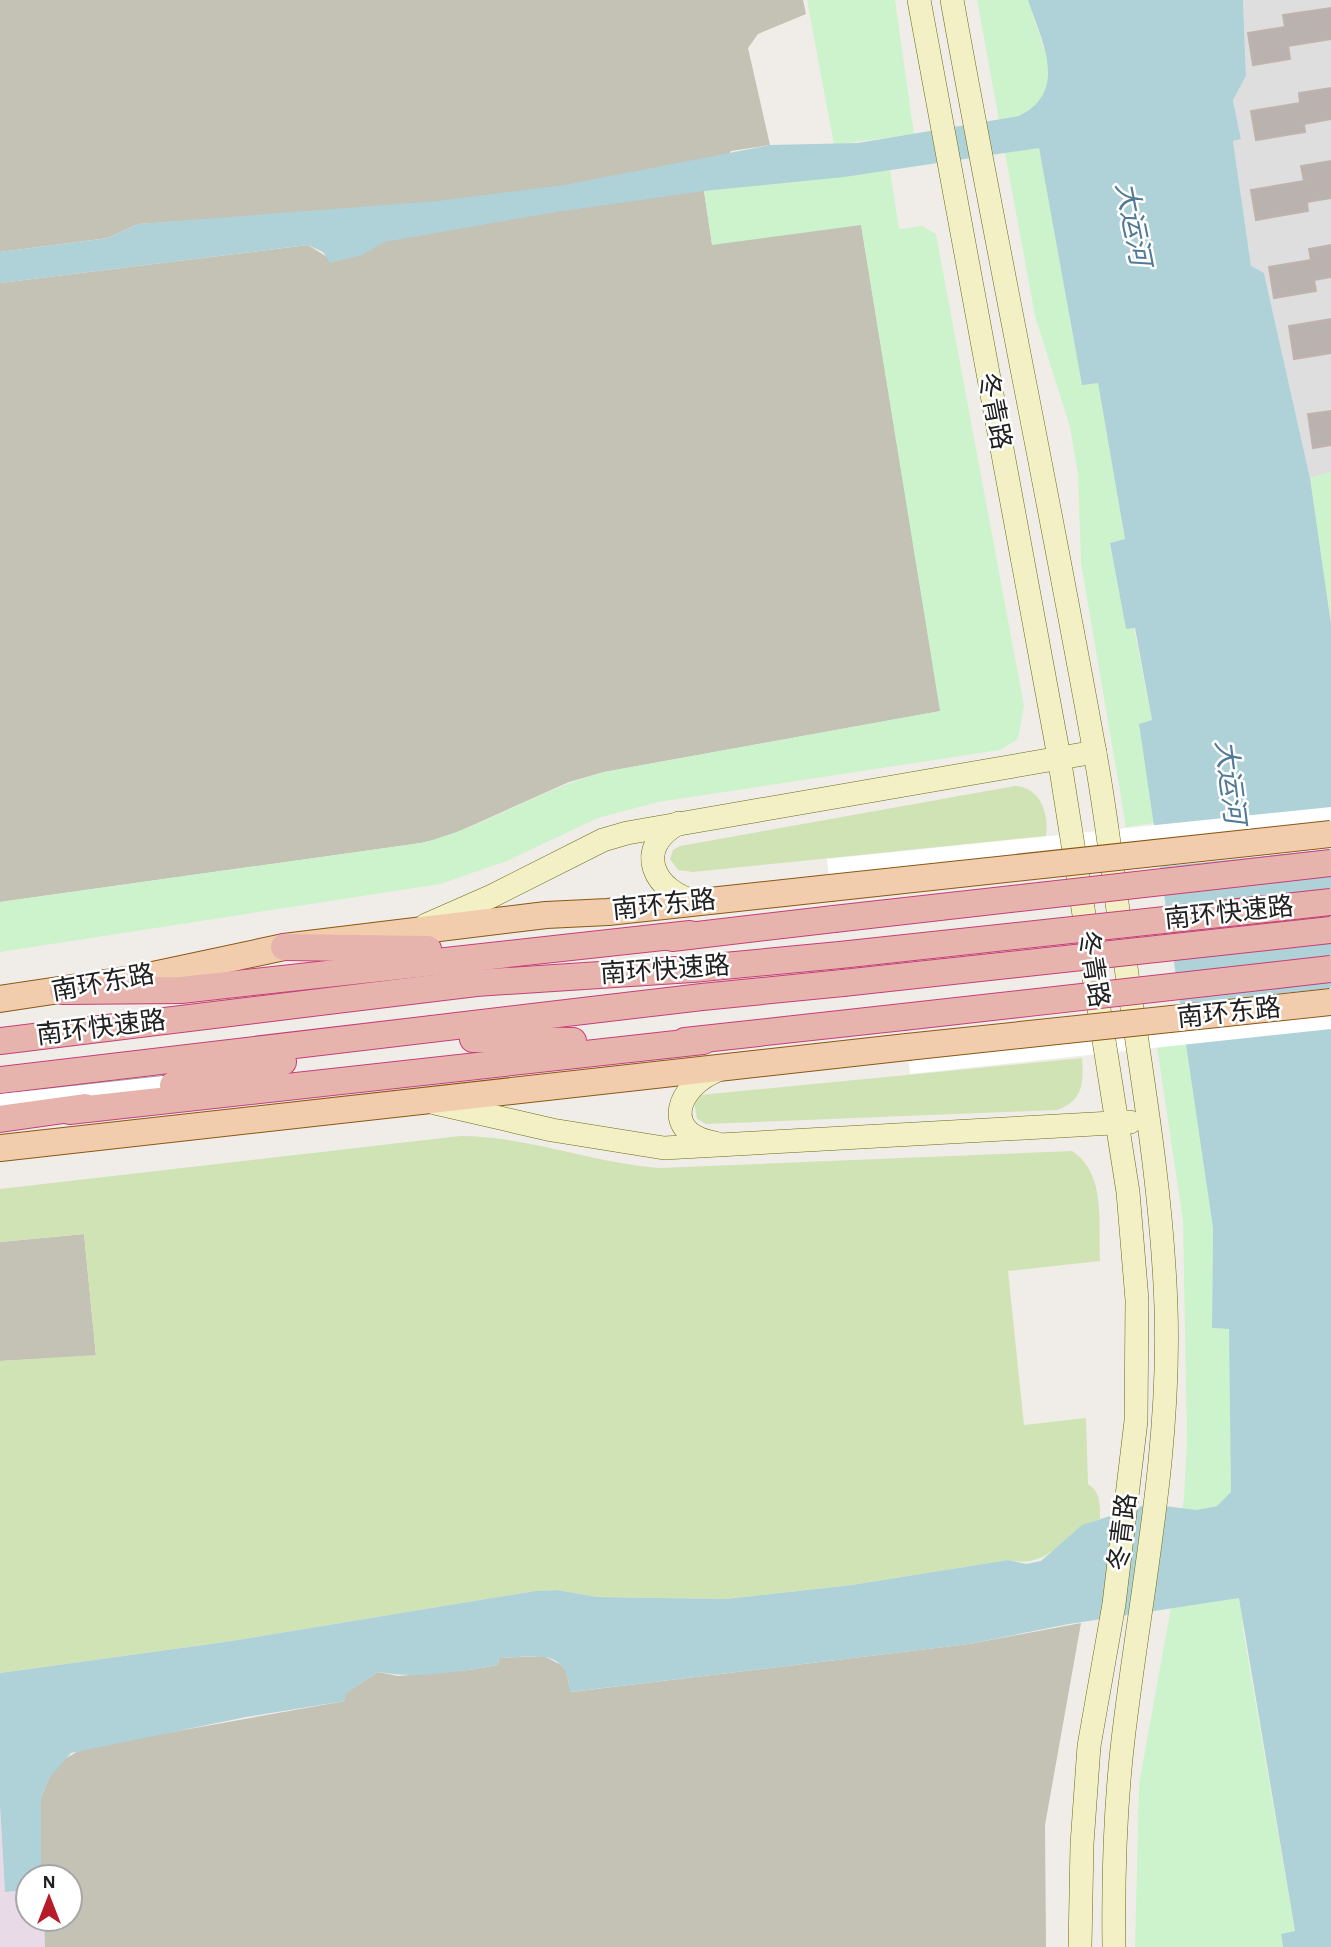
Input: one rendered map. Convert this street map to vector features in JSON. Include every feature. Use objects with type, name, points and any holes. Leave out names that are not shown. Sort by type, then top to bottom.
[{"type":"highway","points":[[63,991],[181,990],[1331,863]]},
{"type":"highway","name":"南环快速路","points":[[0,1041],[476,983],[692,969],[840,955],[1331,902]]},
{"type":"highway","name":"南环快速路","points":[[0,1080],[702,997],[1331,930]]},
{"type":"highway","points":[[476,983],[690,934]]},
{"type":"highway","points":[[284,947],[549,950]]},
{"type":"highway","points":[[0,1025],[577,960]]},
{"type":"highway","points":[[0,1119],[1331,969]]},
{"type":"highway","name":"南环快速路","points":[[64,1072],[300,1058],[473,1039],[702,997]]},
{"type":"highway","points":[[473,1039],[703,1041]]},
{"type":"highway","points":[[69,1111],[189,1081],[300,1058]]},
{"type":"main road","name":"冬青路","points":[[919,0],[1059,757],[1128,1192],[1138,1300],[1138,1383],[1127,1496],[1110,1630],[1088,1746],[1080,1947]]},
{"type":"main road","name":"冬青路","points":[[951,0],[979,161],[1095,752],[1148,1121],[1166,1303],[1166,1386],[1159,1498],[1122,1749],[1115,1845],[1114,1947]]},
{"type":"main road","points":[[415,930],[492,896],[603,840],[678,823],[1095,752]]},
{"type":"main road","points":[[678,823],[663,834],[654,848],[656,874],[668,890],[698,902]]},
{"type":"main road","name":"南环东路","points":[[0,999],[63,991],[284,947],[415,930],[1331,834]]},
{"type":"main road","name":"南环东路","points":[[0,1148],[1331,1002]]},
{"type":"main road","points":[[725,1067],[700,1079],[691,1087],[682,1101],[680,1115],[686,1130],[694,1137],[729,1145]]},
{"type":"main road","points":[[425,1101],[612,1142],[664,1148],[1148,1121]]},
{"type":"street","points":[[0,1102],[189,1081]]},
{"type":"shaded area","points":[[0,0],[803,0],[806,14],[758,34],[748,48],[770,145],[731,151],[704,191],[712,244],[861,224],[941,711],[604,772],[569,782],[444,838],[421,843],[0,902],[0,283],[308,245],[327,257],[351,210],[138,224],[108,238],[0,252]]},
{"type":"shaded area","points":[[1243,0],[1331,0],[1331,472],[1310,478],[1264,273],[1251,267],[1233,141],[1241,138],[1233,100],[1246,76]]},
{"type":"shaded area","points":[[84,1234],[96,1356],[0,1361],[0,1242]]},
{"type":"shaded area","points":[[1081,1623],[1045,1825],[1046,1947],[45,1947],[44,1933],[84,1933],[84,1863],[41,1863],[41,1797],[60,1762],[83,1748],[345,1701],[344,1694],[378,1672],[398,1676],[469,1670],[498,1665],[499,1658],[544,1656],[565,1667],[571,1692],[969,1644]]},
{"type":"shaded area","points":[[0,1806],[5,1892],[14,1891],[14,1933],[44,1933],[45,1947],[0,1947]]},
{"type":"green space","points":[[807,0],[895,0],[914,134],[834,145]]},
{"type":"green space","points":[[977,0],[1028,0],[1049,64],[1051,75],[1039,148],[1082,384],[1098,383],[1125,539],[1110,543],[1126,629],[1134,628],[1152,721],[1139,724],[1154,823],[1126,827],[1081,563],[1078,474],[1070,427],[1035,316]]},
{"type":"green space","points":[[890,170],[899,229],[922,226],[936,234],[1024,706],[1018,739],[1000,750],[658,802],[598,818],[507,861],[440,884],[0,952],[0,902],[421,843],[468,828],[558,788],[604,772],[940,711],[861,225],[712,245],[704,191]]},
{"type":"green space","points":[[1331,472],[1331,624],[1310,478]]},
{"type":"green space","points":[[1015,786],[1031,791],[1037,797],[1046,819],[1046,836],[693,872],[678,870],[670,859],[673,850],[680,846]]},
{"type":"green space","points":[[1188,1043],[1213,1228],[1212,1328],[1229,1329],[1243,1630],[1295,1932],[1281,1934],[1283,1947],[1135,1947],[1139,1784],[1171,1607],[1184,1497],[1187,1442],[1183,1221],[1157,1047]]},
{"type":"green space","points":[[1082,1058],[1080,1090],[1072,1102],[1057,1110],[706,1124],[697,1119],[694,1101],[699,1095]]},
{"type":"green space","points":[[460,1136],[510,1140],[609,1161],[659,1168],[1072,1151],[1083,1161],[1096,1186],[1100,1261],[1008,1271],[1024,1425],[1086,1418],[1088,1484],[1098,1495],[1100,1519],[1075,1532],[1047,1555],[1023,1562],[1008,1560],[852,1585],[726,1599],[597,1597],[558,1590],[535,1591],[225,1642],[0,1673],[0,1361],[96,1355],[84,1234],[0,1242],[0,1189]]},
{"type":"water","name":"大运河","points":[[1028,0],[1243,0],[1246,76],[1233,100],[1241,139],[1233,141],[1251,266],[1264,273],[1310,478],[1331,624],[1331,1947],[1283,1947],[1281,1934],[1295,1931],[1239,1598],[1069,1624],[969,1644],[570,1692],[568,1677],[563,1667],[547,1657],[499,1658],[498,1665],[438,1674],[378,1672],[345,1694],[345,1701],[246,1717],[71,1753],[49,1778],[41,1797],[41,1863],[14,1863],[14,1891],[5,1892],[0,1806],[0,1673],[225,1642],[535,1591],[558,1590],[597,1597],[726,1599],[852,1585],[1008,1560],[1026,1564],[1041,1561],[1082,1525],[1148,1504],[1197,1510],[1217,1506],[1231,1492],[1229,1329],[1212,1328],[1213,1228],[1139,724],[1152,720],[1135,628],[1126,629],[1110,543],[1125,539],[1098,383],[1082,385],[1039,148],[844,177],[704,191],[556,212],[384,242],[362,255],[330,263],[323,252],[308,245],[0,283],[0,252],[108,238],[138,224],[438,201],[564,185],[770,145],[858,143],[1019,116],[1035,105],[1044,93],[1048,64]]},
{"type":"pier","points":[[1331,807],[1331,849],[831,901],[827,859]]},
{"type":"pier","points":[[1331,988],[1331,1029],[910,1074],[906,1033]]},
{"type":"building","points":[[1331,8],[1331,39],[1288,46],[1290,59],[1253,65],[1248,33],[1285,27],[1283,15]]},
{"type":"building","points":[[1331,88],[1331,119],[1304,124],[1305,132],[1256,140],[1251,111],[1300,103],[1299,93]]},
{"type":"building","points":[[1331,161],[1331,198],[1307,202],[1308,211],[1256,220],[1251,190],[1304,181],[1301,166]]},
{"type":"building","points":[[1331,245],[1331,277],[1314,280],[1316,291],[1274,298],[1269,267],[1311,260],[1309,249]]},
{"type":"building","points":[[1331,319],[1331,353],[1294,359],[1289,326]]},
{"type":"building","points":[[1331,411],[1331,445],[1313,448],[1308,414]]}]
